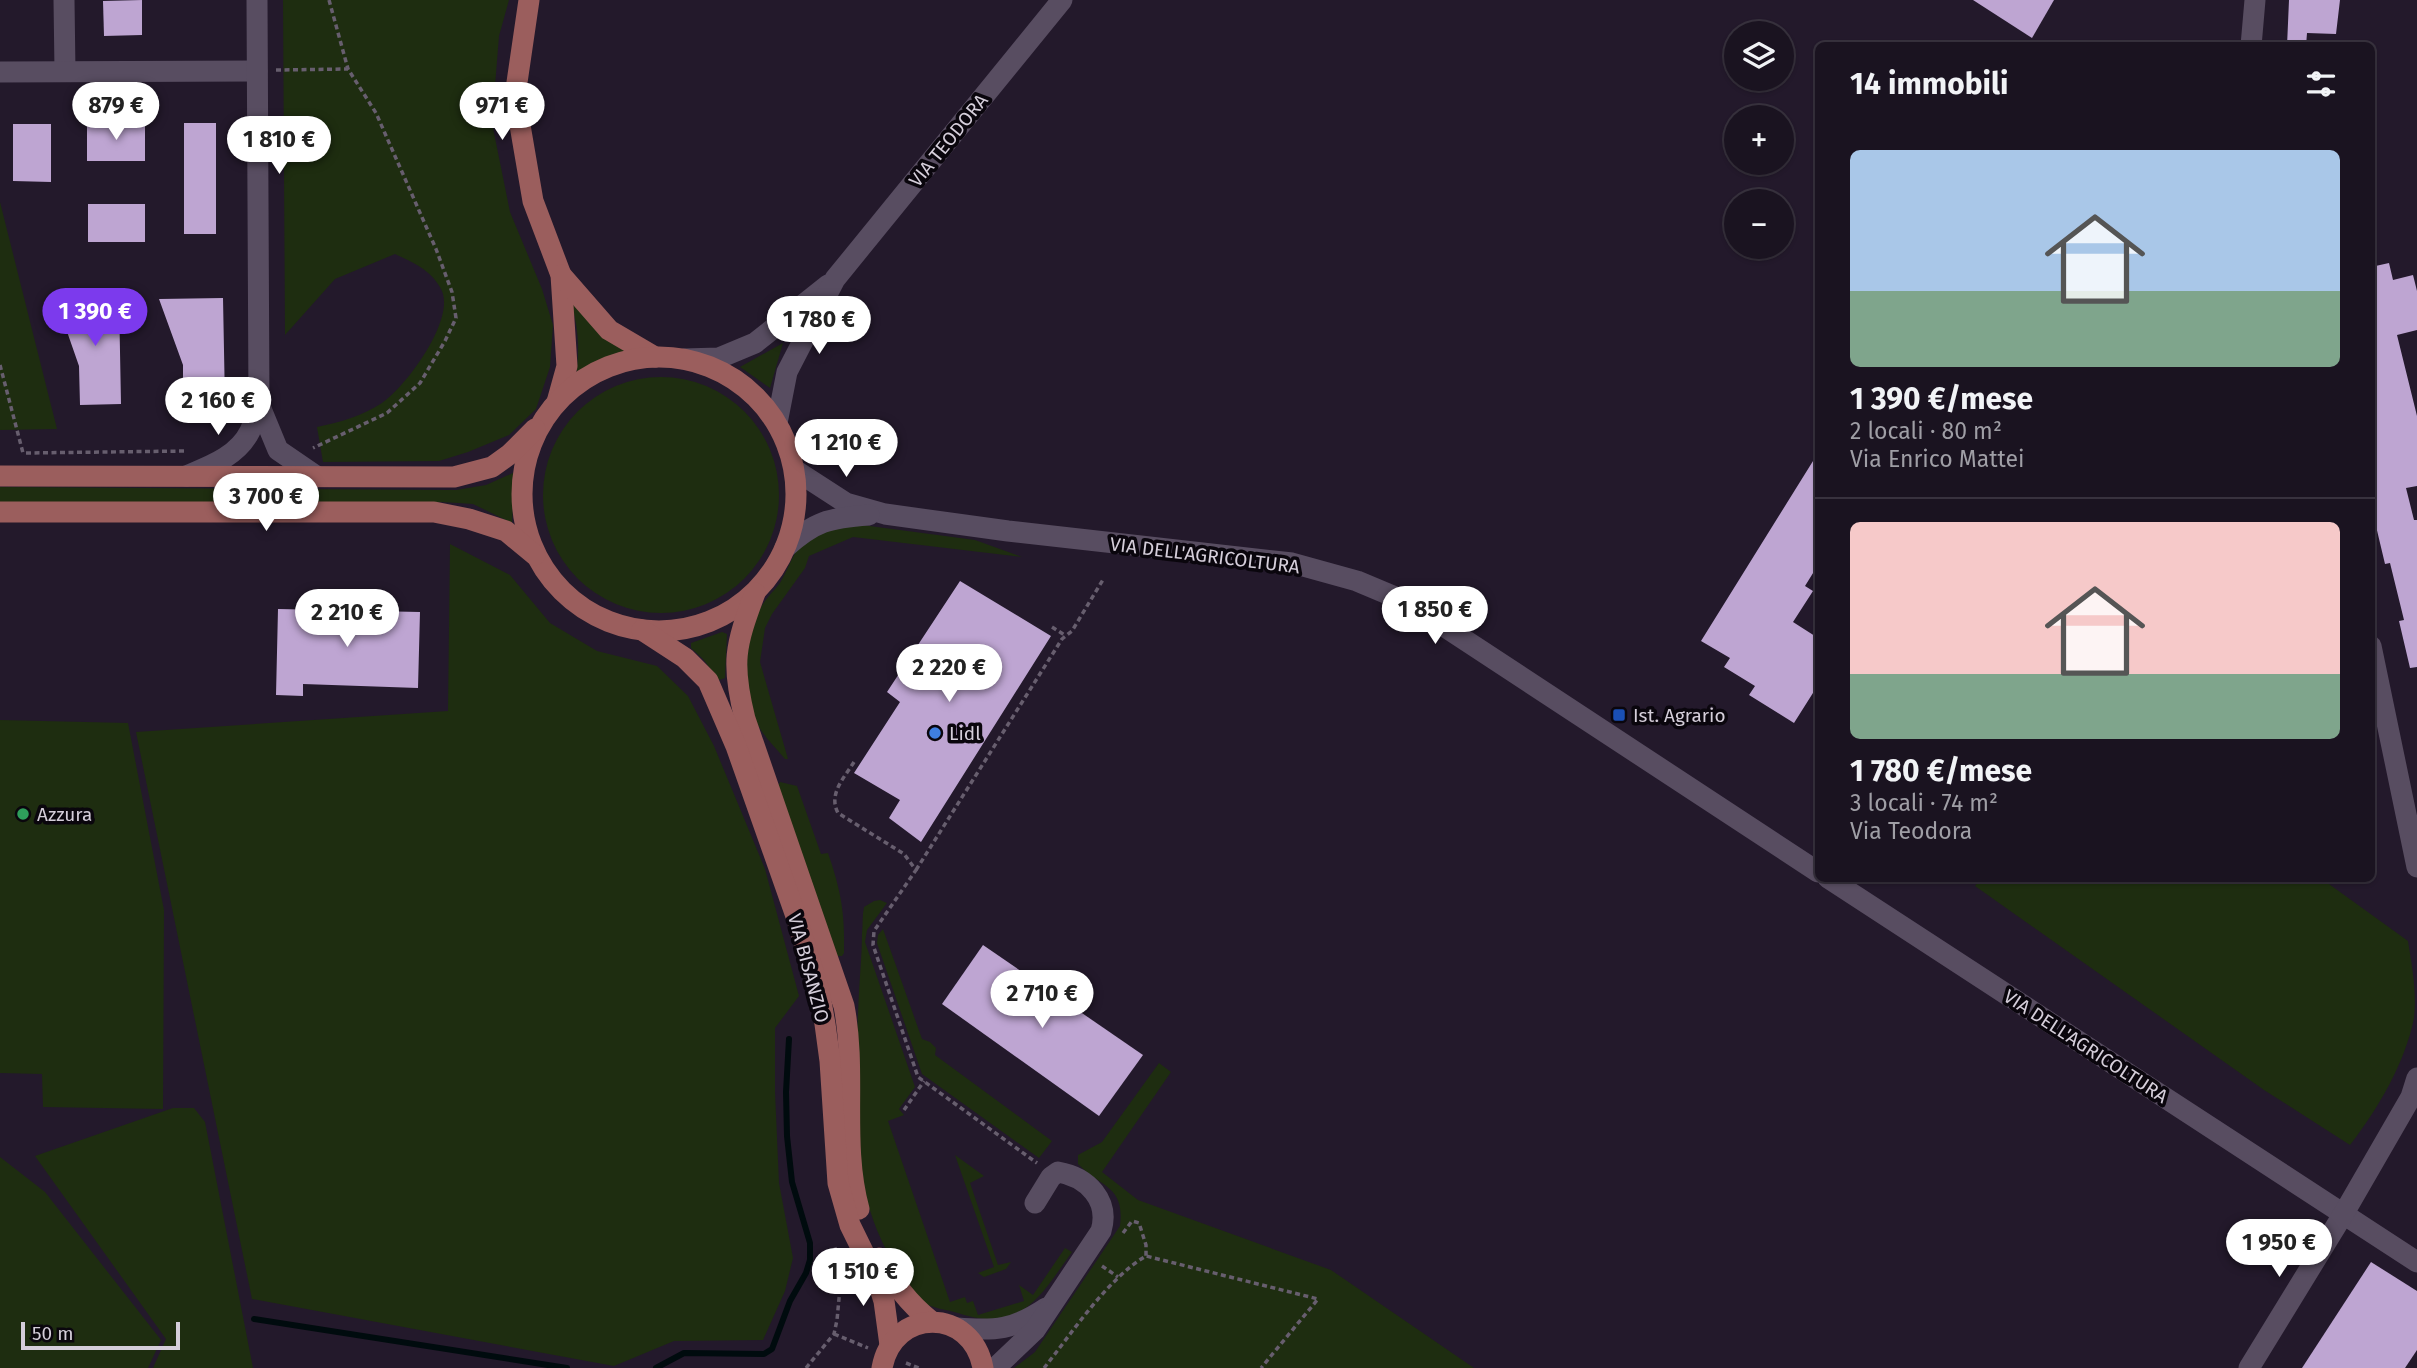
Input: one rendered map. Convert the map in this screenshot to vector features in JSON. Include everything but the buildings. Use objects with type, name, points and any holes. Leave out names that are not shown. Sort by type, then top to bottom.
[{"type":"main road","points":[[529,0],[515,96],[534,201],[561,275],[567,366],[557,402]]},
{"type":"main road","points":[[561,275],[609,330],[654,357]]},
{"type":"main road","points":[[0,476],[454,477],[492,467],[510,454],[542,423],[557,402],[585,378],[618,363],[654,357],[684,359],[712,368],[737,381],[759,400],[777,423],[788,446],[794,470],[796,503],[790,537],[785,548],[776,567],[755,593],[729,613],[698,626],[666,631],[626,627],[589,612],[558,587],[535,555],[506,531],[469,519],[434,512],[0,512]]},
{"type":"main road","points":[[535,555],[522,511],[524,465],[542,423]]},
{"type":"main road","name":"VIA BISANZIO","points":[[755,593],[740,632],[735,666],[738,690],[844,1006],[849,1031],[850,1159],[854,1189],[863,1222],[898,1290],[916,1310],[931,1321]]},
{"type":"main road","name":"VIA BISANZIO","points":[[641,629],[685,658],[708,681],[736,746],[819,990],[830,1061],[838,1183],[849,1225],[878,1282],[884,1301],[882,1360]]},
{"type":"main road","points":[[882,1360],[901,1333],[915,1325],[931,1321],[957,1328],[970,1338],[979,1351],[984,1368]]},
{"type":"street","points":[[64,0],[65,71]]},
{"type":"street","points":[[186,476],[234,452],[250,432],[258,404],[257,0]]},
{"type":"street","name":"VIA TEODORA","points":[[684,359],[719,358],[755,343],[835,279],[1062,0]]},
{"type":"street","points":[[2251,42],[2255,0]]},
{"type":"street","points":[[0,72],[257,71]]},
{"type":"street","name":"VIA TEODORA","points":[[777,423],[788,372],[835,279]]},
{"type":"street","points":[[258,404],[278,450],[316,477]]},
{"type":"street","name":"VIA DELL'AGRICOLTURA","points":[[794,470],[846,503],[885,514],[1008,531],[1292,563],[1357,581],[1407,602],[1815,870]]},
{"type":"street","name":"VIA DELL'AGRICOLTURA","points":[[785,548],[805,530],[828,519],[885,514]]},
{"type":"street","points":[[2375,665],[2417,867]]},
{"type":"street","name":"VIA DELL'AGRICOLTURA","points":[[1834,882],[2417,1262]]},
{"type":"street","points":[[2249,1368],[2344,1213],[2411,1097],[2417,1078]]},
{"type":"street","points":[[957,1328],[994,1330],[1009,1328],[1026,1321],[1050,1304],[1092,1260],[1105,1219],[1099,1197],[1069,1174],[1059,1172],[1051,1177],[1035,1203]]},
{"type":"street","points":[[995,1368],[1035,1330],[1050,1304]]},
{"type":"path","points":[[308,450],[387,413],[420,383],[446,341],[456,318],[452,292],[436,248],[376,113],[348,69],[330,0]]},
{"type":"path","points":[[257,71],[348,69]]},
{"type":"path","points":[[0,365],[23,453]]},
{"type":"path","points":[[12,453],[193,452]]},
{"type":"path","points":[[1041,1166],[918,1077],[873,945],[874,931],[1066,636],[1072,631],[1104,578]]},
{"type":"path","points":[[1052,627],[1066,636]]},
{"type":"path","points":[[854,762],[834,794],[834,805],[838,813],[904,854],[916,870]]},
{"type":"path","points":[[904,1110],[924,1081]]},
{"type":"path","points":[[1118,1241],[1132,1221],[1139,1223],[1146,1245],[1146,1256]]},
{"type":"path","points":[[1092,1260],[1107,1256]]},
{"type":"path","points":[[1044,1368],[1118,1277],[1146,1256],[1318,1299],[1261,1368]]},
{"type":"path","points":[[1092,1260],[1118,1277]]},
{"type":"path","points":[[806,1368],[834,1334],[882,1360]]},
{"type":"path","points":[[906,1363],[919,1368]]},
{"type":"green space","points":[[283,0],[509,0],[499,36],[492,123],[510,212],[542,289],[553,325],[550,367],[536,409],[509,435],[439,461],[323,462],[317,427],[359,415],[392,395],[415,368],[436,334],[444,302],[441,289],[432,277],[395,254],[335,279],[285,335]]},
{"type":"green space","points":[[0,202],[57,429],[0,430]]},
{"type":"green space","points":[[568,296],[629,353],[612,357],[576,377],[578,336]]},
{"type":"green space","points":[[783,343],[770,388],[740,367]]},
{"type":"green space","points":[[649,377],[673,377],[717,391],[745,411],[770,450],[777,472],[777,518],[770,540],[745,579],[717,599],[695,608],[673,613],[649,613],[605,599],[577,579],[557,551],[548,529],[543,507],[543,483],[557,439],[577,411],[605,391],[627,382]]},
{"type":"green space","points":[[515,472],[512,523],[473,504],[442,502],[0,502],[0,487],[456,490],[486,485]]},
{"type":"green space","points":[[862,525],[975,540],[1022,557],[853,537],[809,556],[805,568],[765,628],[760,662],[788,759],[785,759],[761,729],[748,697],[747,651],[754,622],[801,545],[822,533]]},
{"type":"green space","points":[[450,544],[510,575],[550,623],[597,651],[657,666],[688,696],[714,746],[765,869],[799,996],[775,1028],[779,1183],[793,1258],[785,1291],[763,1340],[674,1341],[614,1366],[252,1299],[136,732],[448,711]]},
{"type":"green space","points":[[722,632],[727,634],[725,678],[719,680],[691,648],[691,643]]},
{"type":"green space","points":[[0,720],[128,723],[164,910],[163,1109],[43,1107],[42,1074],[0,1073]]},
{"type":"green space","points":[[780,782],[797,786],[821,854],[828,853],[843,914],[842,956],[837,956],[778,786]]},
{"type":"green space","points":[[1978,882],[2326,882],[2408,941],[2415,1009],[2404,1052],[2380,1101],[2350,1145],[2264,1090],[1975,886]]},
{"type":"green space","points":[[874,901],[887,903],[867,930],[865,942],[915,1087],[899,1109],[904,1115],[888,1121],[950,1302],[965,1297],[967,1303],[973,1301],[978,1315],[1024,1301],[1019,1285],[1033,1295],[1065,1248],[1072,1252],[1038,1297],[1013,1315],[998,1319],[980,1318],[922,1302],[886,1249],[872,1215],[862,1179],[857,1142],[856,1066],[863,910]]},
{"type":"green space","points":[[883,929],[922,1039],[936,1048],[935,1055],[1052,1141],[1039,1158],[922,1074],[877,943],[878,935]]},
{"type":"green space","points":[[1159,1063],[1171,1072],[1102,1172],[1138,1200],[1331,1270],[1474,1368],[1014,1368],[1035,1352],[1120,1226],[1121,1213],[1115,1195],[1078,1164],[1078,1155],[1102,1142]]},
{"type":"green space","points":[[173,1108],[194,1108],[205,1122],[253,1368],[153,1368],[166,1339],[35,1156]]},
{"type":"green space","points":[[955,1155],[984,1176],[970,1183],[998,1265],[1011,1262],[1006,1269],[984,1277],[978,1273],[994,1267]]},
{"type":"green space","points":[[0,1157],[45,1192],[161,1340],[148,1368],[0,1368]]},
{"type":"waterway","points":[[656,1368],[684,1353],[764,1354],[772,1349],[790,1301],[806,1273],[810,1260],[810,1243],[792,1182],[787,1136],[789,1039]]},
{"type":"waterway","points":[[254,1319],[567,1368]]},
{"type":"place","name":"Ist. Agrario","points":[[1619,715]]},
{"type":"place","name":"Lidl","points":[[935,733]]},
{"type":"place","name":"Azzura","points":[[23,814]]}]
